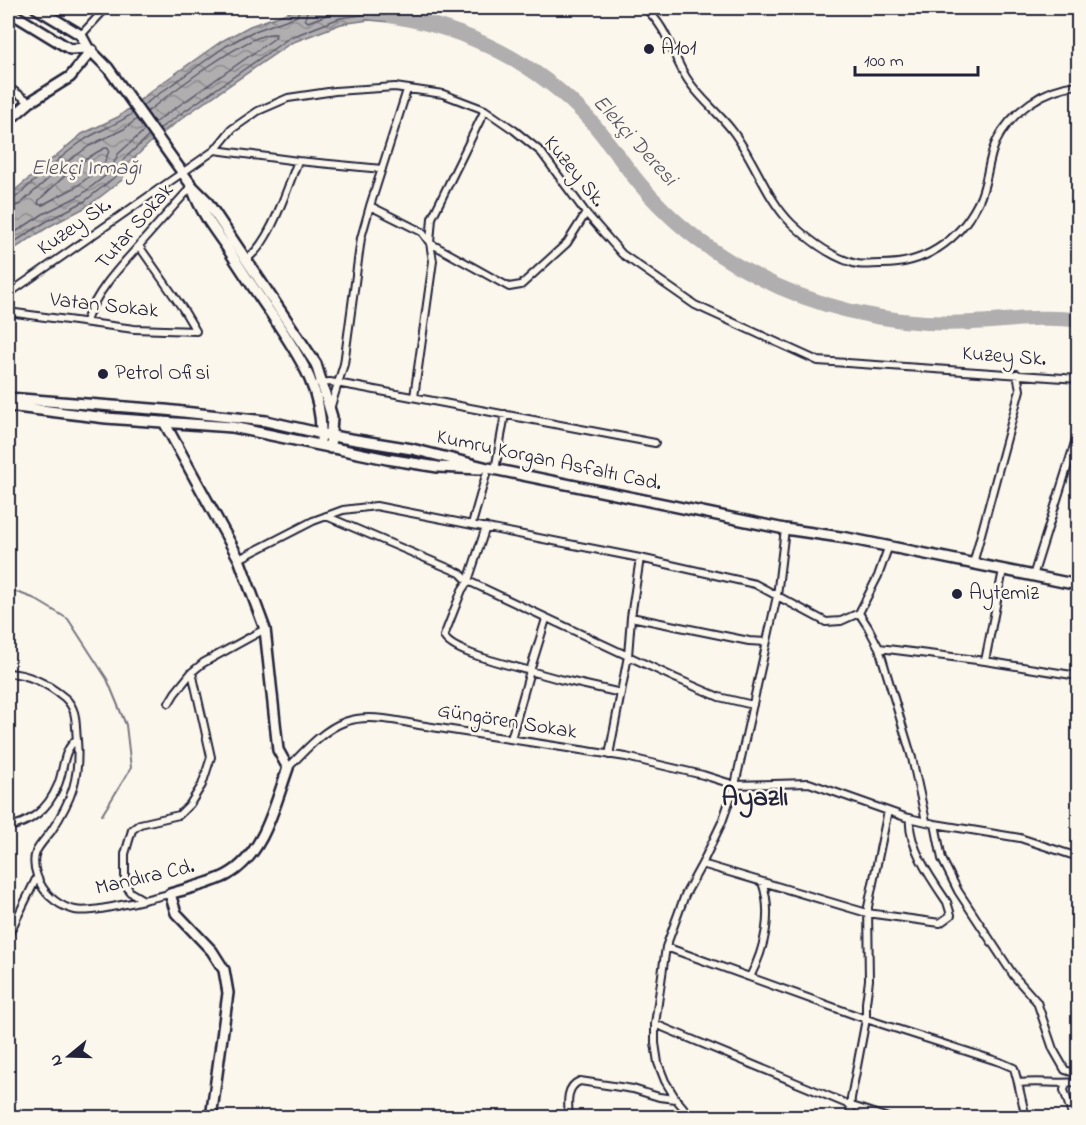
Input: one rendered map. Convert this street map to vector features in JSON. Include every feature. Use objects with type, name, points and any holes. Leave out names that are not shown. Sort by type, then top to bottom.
[{"type":"main road","points":[[36,8],[81,35],[90,49],[108,68],[192,186],[206,200],[217,224]]},
{"type":"main road","points":[[8,11],[70,49],[90,49]]},
{"type":"main road","points":[[8,121],[30,102],[70,77],[90,49]]},
{"type":"main road","points":[[192,186],[197,202],[217,224],[243,263],[266,306],[304,364],[312,384],[325,447]]},
{"type":"main road","points":[[243,263],[274,299],[316,364],[332,417],[332,436],[325,447]]},
{"type":"main road","points":[[266,306],[274,299]]},
{"type":"main road","name":"Kumru Korgan Asfaltı Cad.","points":[[8,398],[165,410],[266,421],[321,434],[412,449],[492,469],[785,529],[847,538],[1078,585]]},
{"type":"main road","points":[[8,406],[106,418],[232,427],[325,447],[438,467],[492,469]]},
{"type":"main road","points":[[164,422],[239,558],[265,629],[278,750],[288,768]]},
{"type":"main road","name":"Mandıra Cd.","points":[[170,894],[228,875],[243,863],[256,847],[272,815],[288,768]]},
{"type":"main road","points":[[170,894],[176,913],[212,951],[224,970],[228,993],[211,1118]]},
{"type":"street","points":[[81,35],[106,8]]},
{"type":"street","points":[[645,8],[659,21],[688,80],[732,129],[783,215],[804,235],[827,251],[855,264],[909,263],[927,255],[953,238],[979,203],[996,142],[1018,112],[1042,94],[1078,85]]},
{"type":"street","points":[[8,87],[30,102]]},
{"type":"street","name":"Kuzey Sk.","points":[[8,294],[180,169],[215,150],[232,129],[258,111],[288,98],[335,91],[395,87],[443,94],[485,110],[541,152],[586,213],[622,254],[695,305],[818,361],[1078,379]]},
{"type":"street","points":[[330,409],[344,364],[361,238],[407,90]]},
{"type":"street","points":[[414,397],[433,261],[430,243],[432,218],[485,110]]},
{"type":"street","points":[[215,150],[298,162],[382,169]]},
{"type":"street","points":[[243,263],[255,253],[264,240],[298,162]]},
{"type":"street","name":"Tutar Sokak","points":[[86,321],[91,307],[109,280],[192,186]]},
{"type":"street","points":[[370,206],[422,232],[430,243],[509,287],[521,285],[567,243],[586,213]]},
{"type":"street","name":"Vatan Sokak","points":[[8,312],[134,329],[196,331],[139,246]]},
{"type":"street","points":[[973,564],[1020,390],[1017,374]]},
{"type":"street","points":[[312,384],[339,383],[655,443]]},
{"type":"street","points":[[472,524],[492,469],[505,414]]},
{"type":"street","points":[[1033,576],[1078,434]]},
{"type":"street","points":[[239,558],[326,516],[343,510],[376,506],[640,558],[755,584],[826,622],[841,621],[859,613],[878,576],[888,548]]},
{"type":"street","points":[[326,516],[460,573],[468,581],[656,670],[719,697],[753,705]]},
{"type":"street","points":[[486,527],[468,581],[462,590],[444,636],[446,641],[481,657],[559,680],[621,693]]},
{"type":"street","points":[[692,1118],[676,1099],[658,1063],[655,1024],[666,947],[685,894],[722,822],[735,785],[777,596],[785,529]]},
{"type":"street","points":[[609,755],[628,656],[640,558]]},
{"type":"street","points":[[985,661],[1003,570]]},
{"type":"street","points":[[859,613],[879,648],[912,758],[926,821]]},
{"type":"street","points":[[631,617],[749,641],[766,642]]},
{"type":"street","points":[[511,739],[546,619]]},
{"type":"street","points":[[169,703],[192,672],[203,663],[265,629]]},
{"type":"street","points":[[879,648],[985,661],[1078,676]]},
{"type":"street","points":[[140,900],[130,892],[125,883],[125,854],[132,830],[140,824],[179,815],[190,804],[202,785],[211,757],[192,672]]},
{"type":"street","points":[[8,673],[38,679],[70,702],[77,719],[78,769],[74,790],[62,814],[36,852],[34,864],[37,877],[8,936]]},
{"type":"street","name":"Güngören Sokak","points":[[288,768],[319,736],[339,723],[361,717],[386,718],[609,755],[703,775],[735,785],[809,783],[910,818],[1020,838],[1078,856]]},
{"type":"street","points":[[8,827],[21,824],[47,805],[58,786],[66,751],[77,740]]},
{"type":"street","points":[[850,1118],[851,1098],[866,1019],[869,980],[867,913],[888,811]]},
{"type":"street","points":[[702,864],[867,913],[940,923],[951,915],[947,902],[919,856],[909,827],[910,818]]},
{"type":"street","points":[[935,824],[942,859],[958,891],[1014,976],[1037,1002],[1053,1049],[1065,1070],[1078,1074]]},
{"type":"street","name":"Mandıra Cd.","points":[[37,877],[43,889],[63,906],[77,911],[105,908],[170,894]]},
{"type":"street","points":[[750,977],[759,956],[768,917],[762,882]]},
{"type":"street","points":[[666,947],[866,1019],[1014,1068],[1026,1118]]},
{"type":"street","points":[[655,1024],[852,1106],[888,1118]]},
{"type":"street","points":[[569,1118],[570,1088],[574,1083],[580,1081],[633,1089],[659,1097],[676,1099]]},
{"type":"street","points":[[1018,1083],[1078,1082]]},
{"type":"street","points":[[1066,1083],[1064,1090],[1073,1118]]},
{"type":"water","name":"Elekçi Irmağı","points":[[301,8],[405,8],[414,17],[400,23],[369,20],[341,24],[291,43],[189,113],[150,143],[129,163],[122,180],[88,206],[50,226],[8,253],[8,196],[82,134],[118,117],[222,41],[250,26]]},
{"type":"waterway","name":"Elekçi Deresi","points":[[392,16],[447,29],[474,39],[524,65],[547,81],[589,119],[639,183],[676,221],[717,253],[772,284],[824,304],[905,321],[961,323],[1034,318],[1078,320]]},
{"type":"waterway","points":[[8,589],[33,598],[68,619],[107,679],[126,725],[131,768],[102,815]]},
{"type":"place","name":"A101","points":[[649,49]]},
{"type":"place","name":"Petrol Ofisi","points":[[103,374]]},
{"type":"place","name":"Aytemiz","points":[[957,594]]},
{"type":"district","name":"Ayazlı","points":[[755,798]]}]
